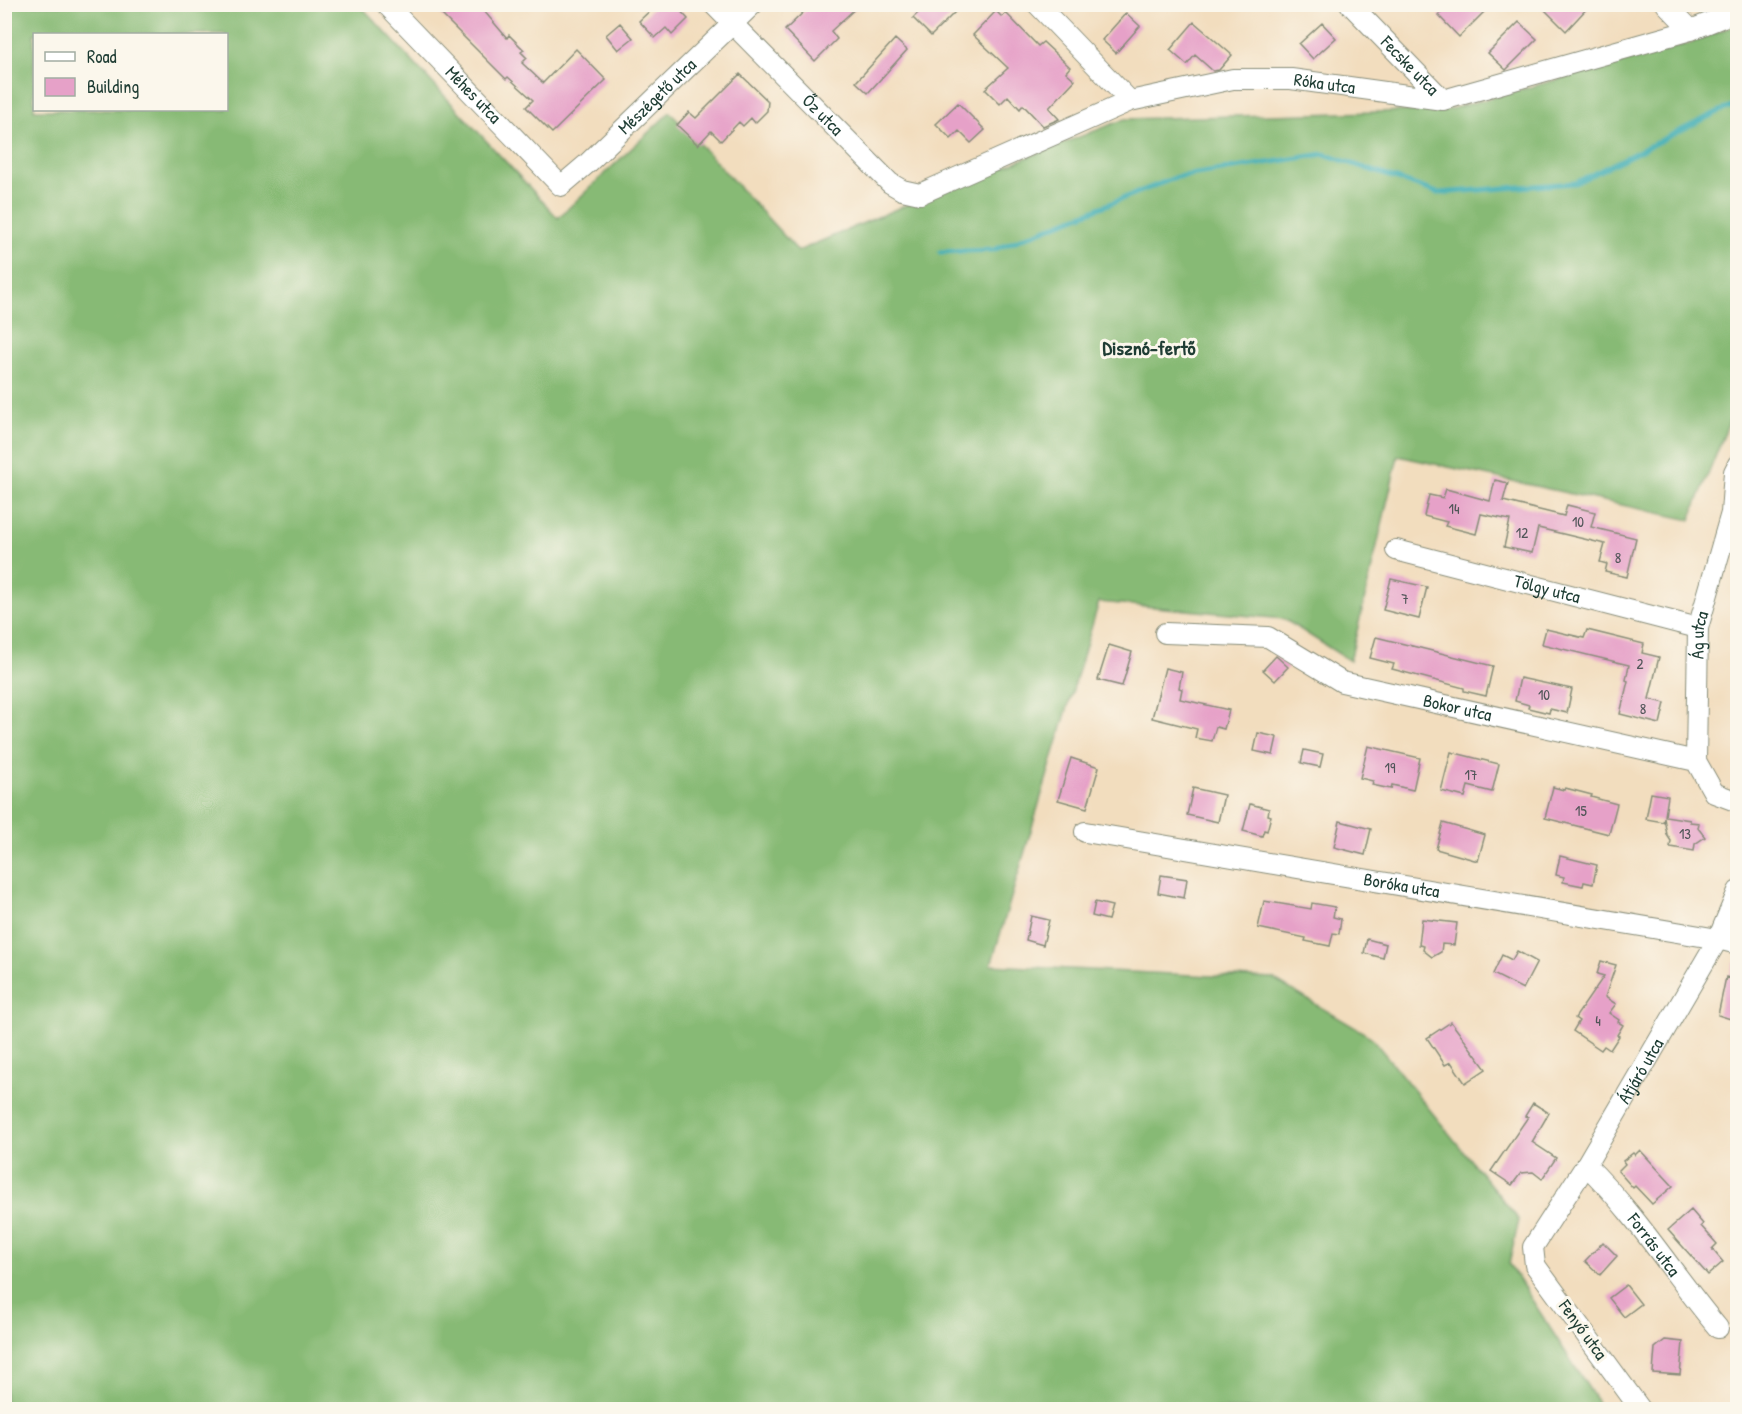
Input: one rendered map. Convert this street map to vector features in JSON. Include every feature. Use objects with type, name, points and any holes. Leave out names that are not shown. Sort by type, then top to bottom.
[{"type":"street","name":"Méhes utca","points":[[386,4],[561,186]]},
{"type":"street","name":"Őz utca","points":[[713,4],[890,183],[902,190],[920,194]]},
{"type":"street","name":"Mészégető utca","points":[[561,186],[753,4]]},
{"type":"street","points":[[1037,4],[1130,101]]},
{"type":"street","name":"Fecske utca","points":[[1350,4],[1443,100]]},
{"type":"street","points":[[1666,4],[1691,30]]},
{"type":"street","name":"Róka utca","points":[[920,194],[1130,101],[1233,79],[1291,79],[1443,100],[1691,30],[1737,11]]},
{"type":"street","name":"Ág utca","points":[[1696,761],[1698,628],[1734,512],[1734,472],[1737,464]]},
{"type":"street","name":"Tölgy utca","points":[[1396,550],[1698,628]]},
{"type":"street","name":"Bokor utca","points":[[1165,633],[1268,637],[1342,682],[1696,761]]},
{"type":"street","points":[[1696,761],[1714,793],[1737,802]]},
{"type":"street","name":"Boróka utca","points":[[1085,832],[1737,944]]},
{"type":"street","name":"Átjáró utca","points":[[1533,1247],[1586,1165],[1718,939],[1737,891]]},
{"type":"street","name":"Forrás utca","points":[[1586,1165],[1612,1191],[1718,1328]]},
{"type":"street","name":"Fenyő utca","points":[[1533,1247],[1535,1265],[1641,1410]]},
{"type":"green space","points":[[5,5],[360,5],[558,218],[670,112],[798,251],[901,207],[1125,119],[1447,110],[1694,42],[1737,24],[1737,402],[1690,520],[1398,456],[1350,661],[1284,619],[1099,602],[991,965],[1273,979],[1371,1037],[1519,1220],[1509,1264],[1602,1409],[5,1410]]},
{"type":"building","points":[[431,4],[478,4],[507,38],[509,35],[524,50],[521,52],[527,58],[522,63],[543,83],[576,49],[606,80],[552,133],[526,107],[533,100],[508,77],[506,79]]},
{"type":"building","points":[[657,4],[674,4],[688,19],[672,35],[666,28],[655,38],[639,21]]},
{"type":"building","points":[[812,4],[860,4],[831,31],[837,39],[815,61],[785,30]]},
{"type":"building","points":[[927,4],[947,4],[955,12],[931,36],[913,18]]},
{"type":"building","points":[[1449,4],[1492,4],[1459,37],[1438,15]]},
{"type":"building","points":[[1539,4],[1591,4],[1566,31]]},
{"type":"building","points":[[996,11],[1002,17],[1006,13],[1038,46],[1043,42],[1070,67],[1066,72],[1075,80],[1049,108],[1059,119],[1043,126],[1023,105],[1020,109],[1008,96],[1000,104],[985,89],[1008,68],[973,35]]},
{"type":"building","points":[[1126,13],[1140,26],[1116,53],[1102,40]]},
{"type":"building","points":[[1194,22],[1232,55],[1219,70],[1213,71],[1195,55],[1187,65],[1170,50]]},
{"type":"building","points":[[1519,22],[1537,39],[1506,70],[1488,53]]},
{"type":"building","points":[[620,23],[633,38],[618,50],[606,35]]},
{"type":"building","points":[[1322,23],[1336,38],[1313,59],[1299,44]]},
{"type":"building","points":[[895,39],[907,50],[868,93],[856,82]]},
{"type":"building","points":[[740,74],[768,101],[767,111],[755,123],[751,118],[743,126],[739,122],[721,141],[711,131],[698,145],[677,125],[689,112],[696,118]]},
{"type":"building","points":[[958,103],[985,130],[971,143],[959,131],[951,139],[936,124]]},
{"type":"building","points":[[1495,480],[1508,483],[1503,501],[1564,516],[1567,505],[1595,512],[1591,527],[1636,538],[1627,577],[1605,572],[1607,564],[1600,562],[1605,544],[1538,528],[1532,553],[1504,547],[1510,520],[1481,514],[1476,534],[1445,526],[1447,522],[1424,516],[1429,495],[1443,498],[1446,489],[1490,501]]},
{"type":"building","points":[[1391,579],[1427,587],[1419,619],[1383,610]]},
{"type":"building","points":[[1546,629],[1584,638],[1587,630],[1644,644],[1642,653],[1659,657],[1649,699],[1665,703],[1660,724],[1620,714],[1628,681],[1626,680],[1629,665],[1542,644]]},
{"type":"building","points":[[1376,637],[1493,666],[1486,696],[1392,669],[1394,664],[1370,658]]},
{"type":"building","points":[[1109,645],[1132,652],[1122,686],[1098,680]]},
{"type":"building","points":[[1276,656],[1288,667],[1275,681],[1263,670]]},
{"type":"building","points":[[1165,668],[1182,672],[1179,688],[1182,689],[1180,699],[1229,710],[1224,729],[1216,727],[1212,741],[1195,738],[1197,729],[1152,718]]},
{"type":"building","points":[[1520,678],[1572,689],[1567,713],[1550,709],[1549,713],[1528,708],[1529,705],[1515,701]]},
{"type":"building","points":[[1258,733],[1277,737],[1273,755],[1254,751]]},
{"type":"building","points":[[1368,746],[1420,758],[1413,790],[1392,785],[1391,789],[1372,785],[1373,781],[1360,778]]},
{"type":"building","points":[[1304,750],[1323,754],[1320,767],[1301,763]]},
{"type":"building","points":[[1451,752],[1499,764],[1492,792],[1468,786],[1465,797],[1441,791]]},
{"type":"building","points":[[1071,758],[1099,767],[1087,808],[1058,800]]},
{"type":"building","points":[[1553,787],[1592,795],[1591,797],[1617,804],[1609,834],[1545,818]]},
{"type":"building","points":[[1193,788],[1224,795],[1218,822],[1187,815]]},
{"type":"building","points":[[1651,793],[1668,796],[1665,816],[1699,823],[1698,828],[1705,837],[1695,844],[1694,851],[1670,847],[1671,841],[1667,835],[1664,818],[1663,822],[1646,819]]},
{"type":"building","points":[[1250,804],[1269,809],[1268,815],[1271,816],[1267,831],[1264,830],[1262,836],[1243,831]]},
{"type":"building","points":[[1340,821],[1371,829],[1365,855],[1334,847]]},
{"type":"building","points":[[1443,823],[1485,835],[1478,861],[1436,849]]},
{"type":"building","points":[[1560,856],[1597,865],[1593,884],[1584,882],[1583,886],[1563,882],[1564,877],[1556,875]]},
{"type":"building","points":[[1161,875],[1187,879],[1184,898],[1158,893]]},
{"type":"building","points":[[1264,901],[1311,909],[1312,903],[1335,907],[1333,917],[1341,919],[1339,934],[1333,933],[1330,946],[1305,941],[1306,938],[1258,928]]},
{"type":"building","points":[[1095,902],[1112,906],[1108,920],[1092,916]]},
{"type":"building","points":[[1031,916],[1049,920],[1043,945],[1026,940]]},
{"type":"building","points":[[1422,919],[1457,923],[1454,945],[1442,944],[1441,952],[1432,957],[1423,950],[1424,946],[1419,945]]},
{"type":"building","points":[[1367,939],[1386,944],[1383,958],[1364,953]]},
{"type":"building","points":[[1517,951],[1537,962],[1523,989],[1493,974],[1502,955],[1512,960]]},
{"type":"building","points":[[1601,961],[1616,965],[1605,997],[1616,1004],[1609,1013],[1623,1025],[1610,1050],[1604,1046],[1601,1050],[1573,1031],[1579,1021],[1575,1018],[1604,976],[1597,974]]},
{"type":"building","points":[[1734,961],[1737,961],[1737,1021],[1718,1015],[1726,977],[1729,978]]},
{"type":"building","points":[[1451,1022],[1486,1069],[1465,1083],[1451,1062],[1445,1065],[1427,1038]]},
{"type":"building","points":[[1533,1103],[1549,1113],[1532,1142],[1556,1158],[1542,1179],[1533,1172],[1521,1173],[1512,1185],[1491,1171],[1528,1117],[1525,1116]]},
{"type":"building","points":[[1640,1150],[1673,1186],[1652,1204],[1618,1171],[1625,1164],[1623,1161]]},
{"type":"building","points":[[1691,1210],[1717,1244],[1712,1249],[1723,1262],[1708,1275],[1668,1230]]},
{"type":"building","points":[[1603,1242],[1617,1256],[1600,1275],[1585,1261]]},
{"type":"building","points":[[1626,1285],[1641,1304],[1624,1317],[1609,1298]]},
{"type":"building","points":[[1665,1340],[1683,1342],[1680,1375],[1653,1373],[1655,1348]]},
{"type":"waterway","points":[[940,252],[993,250],[1177,177],[1324,154],[1438,193],[1575,183],[1720,111],[1738,105]]},
{"type":"district","name":"Disznó-fertő","points":[[1149,348]]}]
